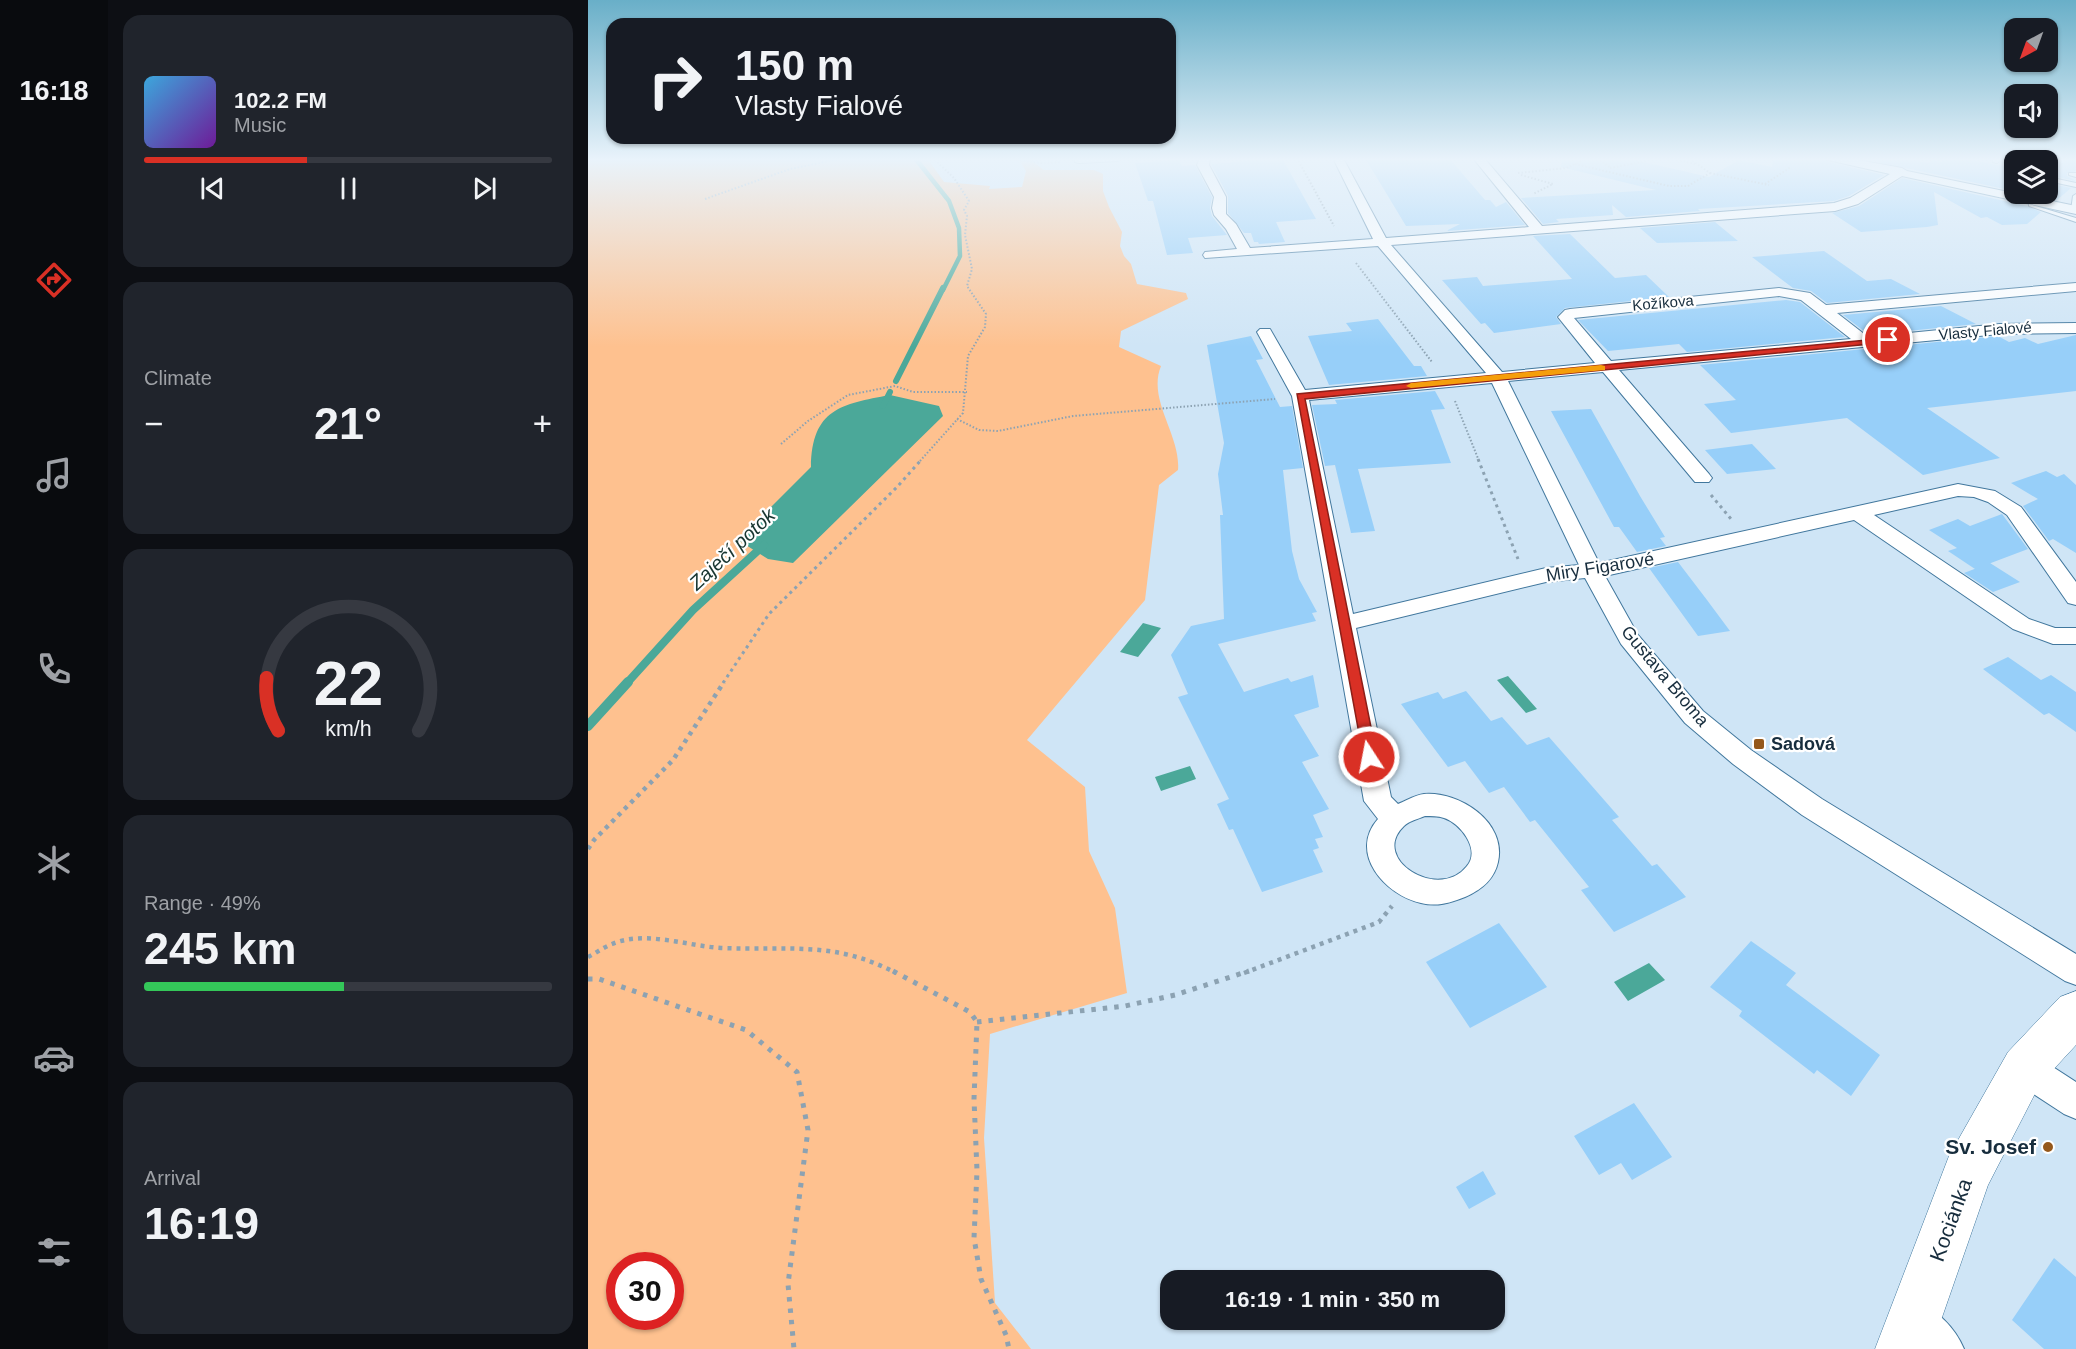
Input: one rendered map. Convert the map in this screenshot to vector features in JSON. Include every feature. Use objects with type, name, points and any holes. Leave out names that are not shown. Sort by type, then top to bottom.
[{"type":"street","points":[[1226,221],[1232,227],[1245,252]]},
{"type":"street","name":"Gustava Broma","points":[[1371,221],[1382,243],[1498,377],[1592,571],[1629,639],[1694,717],[1742,757],[1812,807],[2076,971]]},
{"type":"street","points":[[1531,221],[1539,230]]},
{"type":"street","points":[[1210,255],[1655,221]]},
{"type":"street","points":[[1824,310],[2076,287]]},
{"type":"street","name":"Kožíkova","points":[[1607,367],[1565,317],[1570,313],[1779,292],[1804,296],[1866,343]]},
{"type":"street","name":"Vlasty Fialové","points":[[1300,396],[2000,329],[2076,328]]},
{"type":"street","points":[[1265,332],[1300,396],[1378,801],[1393,817]]},
{"type":"street","points":[[1607,367],[1702,478]]},
{"type":"street","name":"Miry Figarové","points":[[1343,624],[1546,574],[1610,569],[1958,490],[1979,492],[2006,502],[2076,598]]},
{"type":"street","points":[[1858,513],[2021,624],[2053,636],[2076,636]]},
{"type":"street","points":[[1422,805],[1440,806],[1455,811],[1480,831],[1485,844],[1485,858],[1480,872],[1469,883],[1455,890],[1440,893],[1409,887],[1396,879],[1380,857],[1379,842],[1383,828],[1393,817],[1406,809],[1422,805]]},
{"type":"street","name":"Kociánka","points":[[1920,1339],[1967,1174],[2025,1068],[2076,1012]]},
{"type":"street","points":[[2025,1068],[2076,1102]]},
{"type":"path","points":[[588,849],[594,840],[673,760],[769,614],[897,487],[963,413],[967,392],[968,356],[984,327],[986,314],[967,286],[972,268],[965,243],[963,226],[965,221]]},
{"type":"path","points":[[781,444],[808,421],[848,395],[895,386],[914,392],[967,392]]},
{"type":"path","points":[[957,419],[975,430],[990,431],[1012,429],[1074,416],[1168,410],[1300,396]]},
{"type":"path","points":[[1702,478],[1702,485],[1747,538]]},
{"type":"path","points":[[977,1022],[1054,1015],[1145,1002],[1231,979],[1379,922],[1409,887]]},
{"type":"path","points":[[588,957],[614,943],[645,939],[721,948],[786,947],[834,950],[881,965],[970,1012],[977,1022],[974,1099],[976,1171],[974,1238],[981,1279],[1006,1335],[1009,1349]]},
{"type":"path","points":[[588,979],[598,979],[746,1030],[796,1072],[808,1130],[788,1284],[794,1349]]},
{"type":"shaded area","points":[[588,221],[1116,221],[1122,232],[1120,246],[1124,256],[1131,264],[1137,284],[1186,293],[1188,299],[1121,331],[1119,347],[1161,366],[1158,392],[1178,457],[1178,470],[1159,485],[1145,600],[1027,740],[1085,787],[1089,851],[1115,908],[1127,993],[990,1034],[984,1138],[995,1303],[1031,1349],[588,1349]]},
{"type":"shaded area","points":[[890,395],[939,406],[943,416],[793,563],[768,559],[738,540],[811,467],[817,433],[832,413],[844,406]]},
{"type":"shaded area","points":[[1143,623],[1161,628],[1138,657],[1120,652]]},
{"type":"shaded area","points":[[1508,676],[1537,709],[1526,713],[1497,680]]},
{"type":"shaded area","points":[[1190,766],[1196,779],[1161,791],[1155,777]]},
{"type":"shaded area","points":[[1649,963],[1665,980],[1628,1001],[1614,982]]},
{"type":"building","points":[[1158,221],[1216,221],[1227,235],[1188,238],[1193,253],[1167,255]]},
{"type":"building","points":[[1234,221],[1290,221],[1276,222],[1285,242],[1259,244],[1254,242],[1251,233],[1244,233]]},
{"type":"building","points":[[1403,221],[1522,221],[1525,225],[1446,231],[1460,224],[1406,226]]},
{"type":"building","points":[[1540,221],[1559,222],[1543,224]]},
{"type":"building","points":[[1844,221],[1938,221],[1938,225],[1861,232]]},
{"type":"building","points":[[1994,221],[2031,221],[2027,224],[2002,225]]},
{"type":"building","points":[[1715,222],[1738,241],[1657,243],[1640,228]]},
{"type":"building","points":[[1570,234],[1615,278],[1646,275],[1669,297],[1565,308],[1556,317],[1561,324],[1494,333],[1485,323],[1481,324],[1442,280],[1477,277],[1483,286],[1572,279],[1533,236]]},
{"type":"building","points":[[1824,251],[1867,281],[1891,279],[1920,294],[1827,303],[1811,291],[1793,288],[1752,257]]},
{"type":"building","points":[[1786,300],[1800,302],[1845,337],[1687,352],[1679,344],[1608,351],[1578,320]]},
{"type":"building","points":[[1941,306],[1976,324],[1869,335],[1843,315]]},
{"type":"building","points":[[1378,319],[1414,366],[1421,366],[1427,376],[1329,385],[1308,336],[1352,331],[1346,323]]},
{"type":"building","points":[[2076,335],[2076,391],[1927,408],[2000,458],[1923,475],[1847,418],[1731,433],[1704,404],[1736,400],[1700,365],[1998,336],[2009,342],[2025,338],[2038,344]]},
{"type":"building","points":[[1251,336],[1263,359],[1256,360],[1280,407],[1292,406],[1303,468],[1283,470],[1292,551],[1299,579],[1317,612],[1312,613],[1316,621],[1218,644],[1244,692],[1288,678],[1291,682],[1313,675],[1319,707],[1294,715],[1319,756],[1302,762],[1329,809],[1313,815],[1323,837],[1315,839],[1319,848],[1313,850],[1323,872],[1262,892],[1233,829],[1229,830],[1217,804],[1229,799],[1178,697],[1188,694],[1171,655],[1191,626],[1224,619],[1220,515],[1223,515],[1218,474],[1224,443],[1207,345]]},
{"type":"building","points":[[1435,391],[1445,409],[1431,410],[1451,463],[1358,469],[1375,531],[1351,533],[1335,465],[1325,466],[1312,405],[1337,404],[1335,400]]},
{"type":"building","points":[[1591,409],[1665,537],[1660,538],[1666,546],[1637,552],[1619,527],[1614,527],[1551,411]]},
{"type":"building","points":[[1752,444],[1776,469],[1727,474],[1705,450]]},
{"type":"building","points":[[2046,471],[2057,477],[2064,474],[2076,485],[2076,553],[2053,539],[2049,541],[2023,506],[2038,499],[2011,483]]},
{"type":"building","points":[[2002,514],[2028,549],[1975,569],[1948,551],[1957,548],[1929,530],[1958,519],[1970,526]]},
{"type":"building","points":[[1678,562],[1730,631],[1698,636],[1649,568]]},
{"type":"building","points":[[1990,563],[2020,582],[1993,592],[1964,573]]},
{"type":"building","points":[[2008,657],[2041,680],[2051,675],[2076,692],[2076,732],[2049,713],[2044,715],[1983,669]]},
{"type":"building","points":[[1466,691],[1491,721],[1502,717],[1527,745],[1549,737],[1619,817],[1612,820],[1652,866],[1657,864],[1686,897],[1614,932],[1581,890],[1589,887],[1535,820],[1530,822],[1504,787],[1489,793],[1465,761],[1448,767],[1401,704],[1438,692],[1443,699]]},
{"type":"building","points":[[1499,923],[1547,987],[1470,1028],[1426,962]]},
{"type":"building","points":[[1751,941],[1796,973],[1786,985],[1880,1055],[1851,1096],[1817,1070],[1814,1074],[1775,1044],[1739,1016],[1742,1011],[1710,987]]},
{"type":"building","points":[[1634,1103],[1672,1157],[1632,1180],[1621,1163],[1599,1175],[1574,1136]]},
{"type":"building","points":[[1483,1171],[1496,1194],[1469,1209],[1456,1187]]},
{"type":"building","points":[[2054,1258],[2076,1277],[2076,1349],[2044,1349],[2012,1320]]},
{"type":"waterway","name":"Zaječí potok","points":[[943,290],[960,256],[959,228],[956,221]]},
{"type":"waterway","name":"Zaječí potok","points":[[896,381],[943,288]]},
{"type":"waterway","name":"Zaječí potok","points":[[883,406],[890,392]]},
{"type":"waterway","name":"Zaječí potok","points":[[627,683],[693,610],[764,545]]},
{"type":"waterway","name":"Zaječí potok","points":[[588,726],[628,682]]},
{"type":"slow traffic","points":[[1411,386],[1601,368]]},
{"type":"place","name":"Sadová","points":[[1759,744]]},
{"type":"place","name":"Sv. Josef","points":[[2048,1147]]},
{"type":"route","points":[[1369,757],[1300,396],[1888,340]]}]
